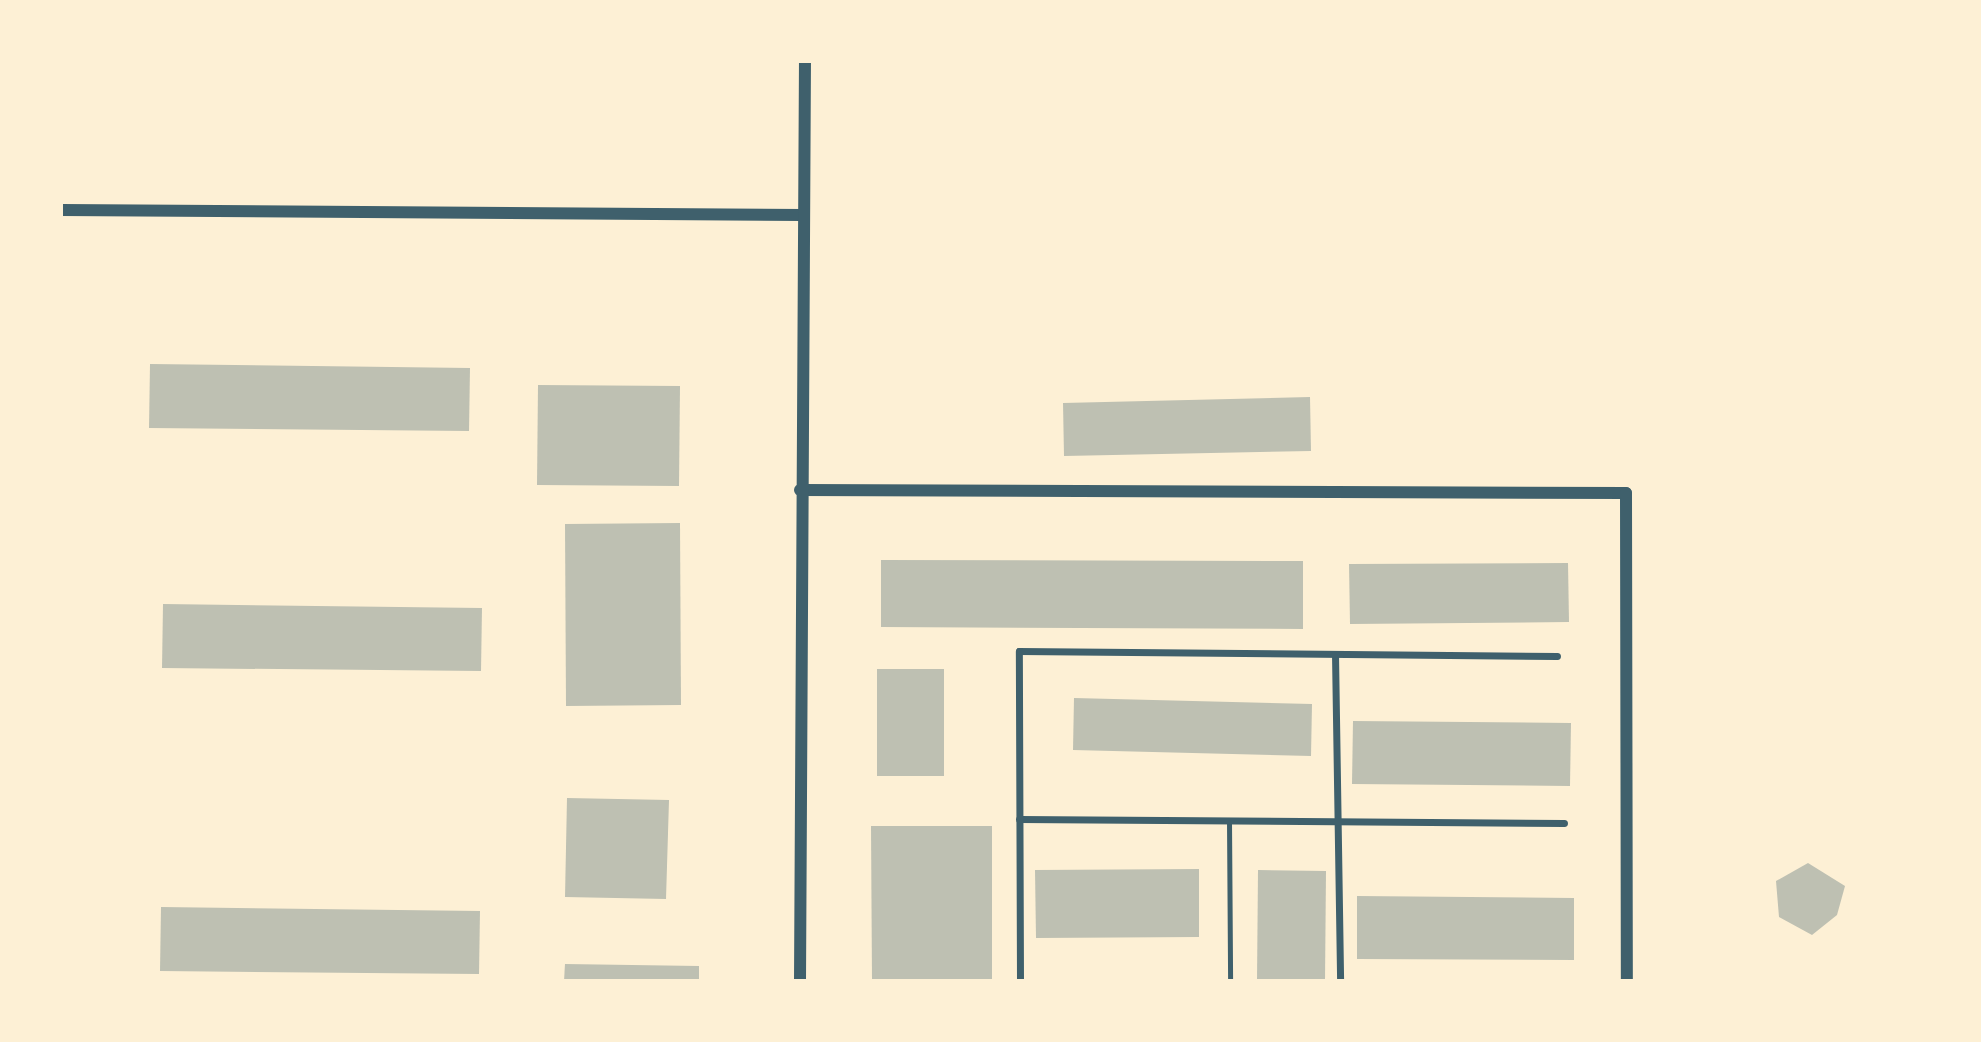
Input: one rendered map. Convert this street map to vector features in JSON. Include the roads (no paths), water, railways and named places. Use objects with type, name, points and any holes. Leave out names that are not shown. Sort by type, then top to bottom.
[{"type":"street","points":[[800,981],[800,490],[805,61]]},
{"type":"street","points":[[61,210],[803,215]]},
{"type":"street","points":[[800,490],[1626,493],[1627,981]]},
{"type":"street","points":[[1020,981],[1019,651],[1557,656]]},
{"type":"street","points":[[1335,654],[1340,981]]},
{"type":"street","points":[[1019,819],[1564,823]]},
{"type":"lane","points":[[1229,821],[1230,981]]}]
